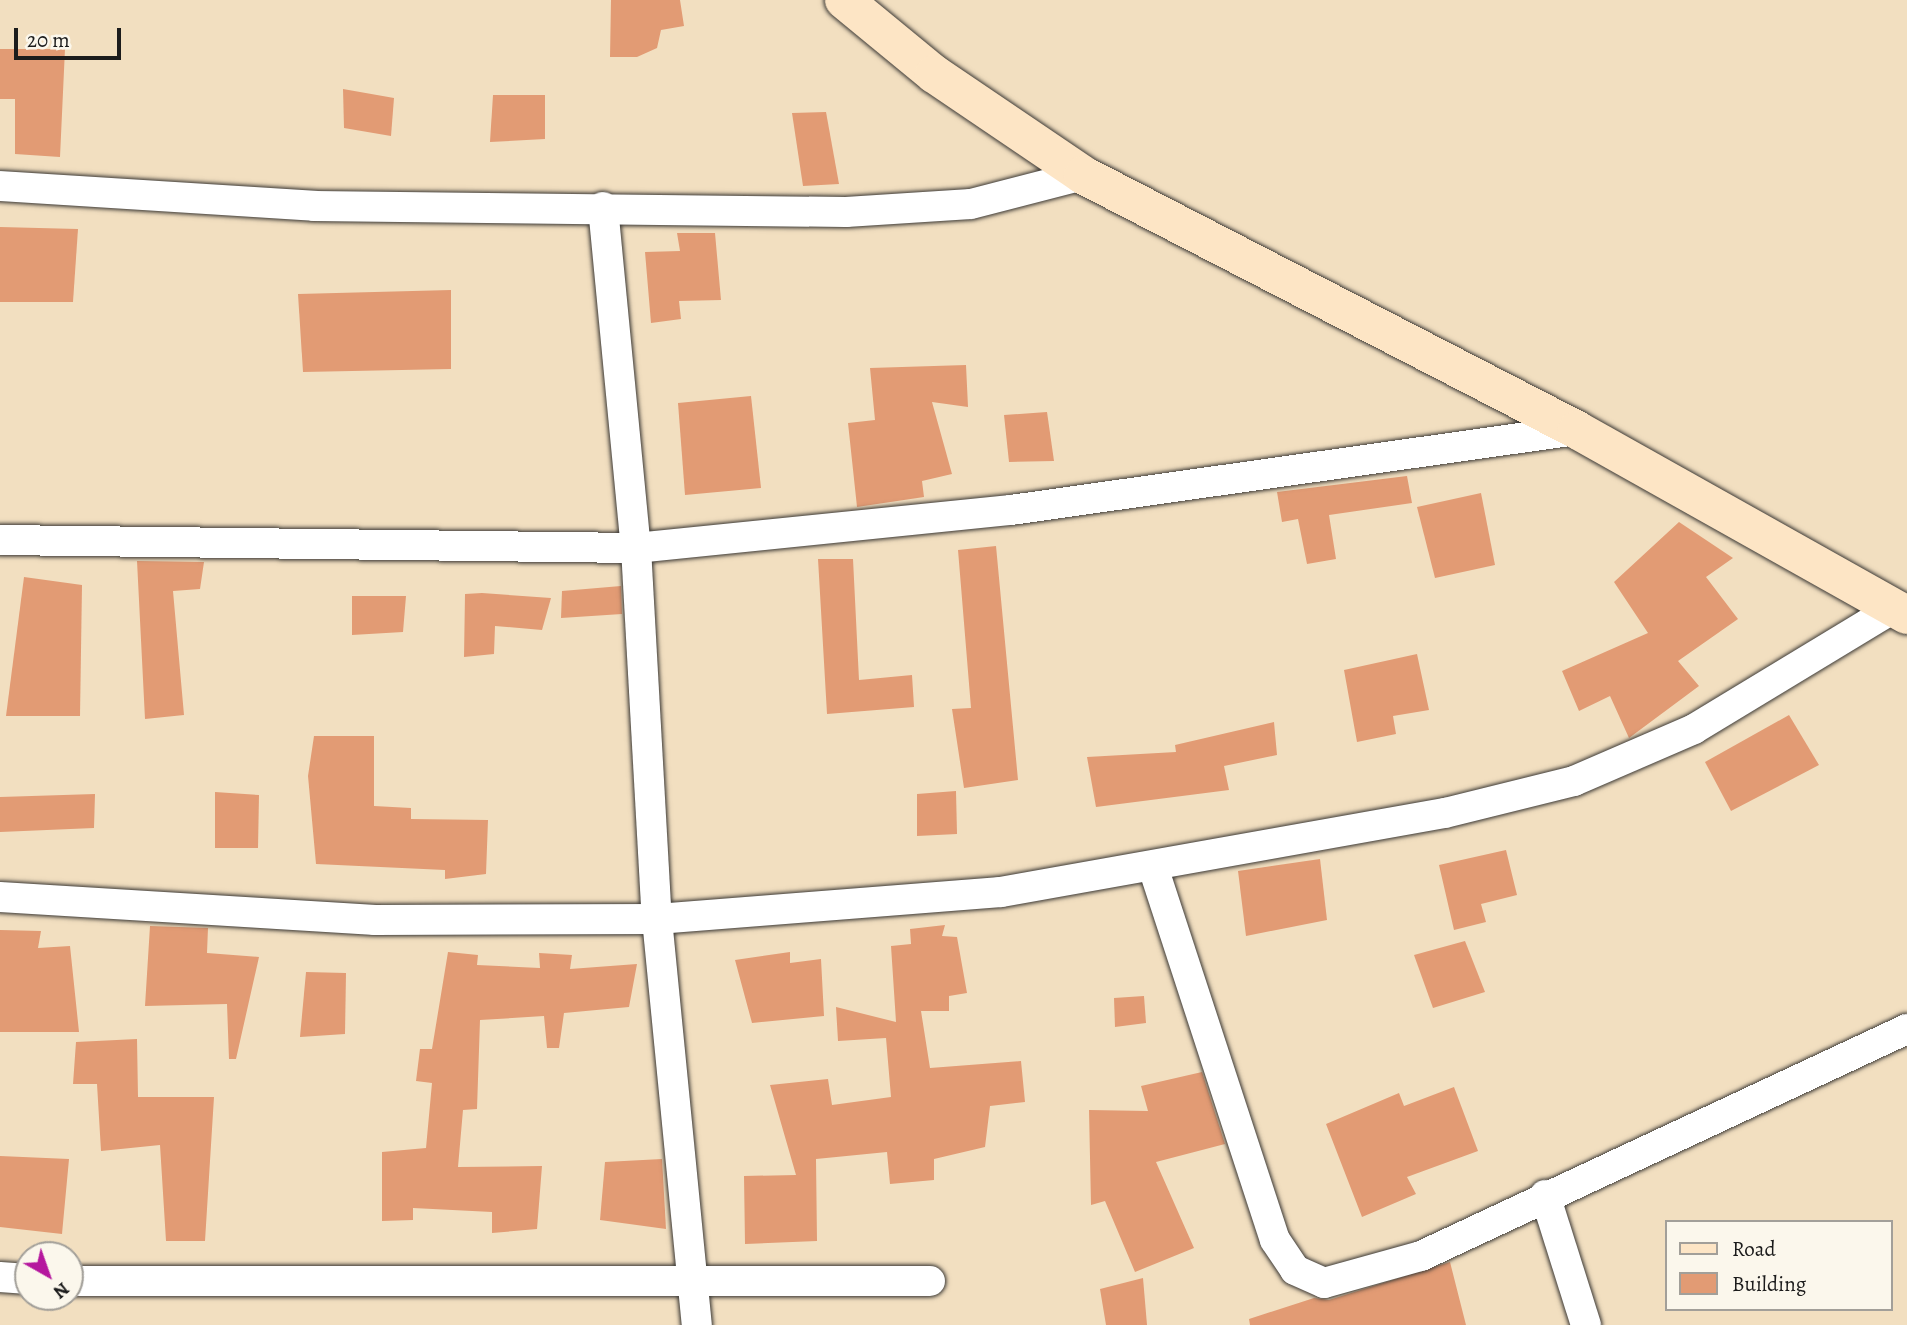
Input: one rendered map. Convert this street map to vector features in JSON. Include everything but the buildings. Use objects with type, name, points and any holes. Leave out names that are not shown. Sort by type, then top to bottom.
[{"type":"street","points":[[844,0],[934,74],[1083,175],[1577,430],[1900,611]]},
{"type":"street","points":[[0,186],[314,206],[603,207],[846,212],[943,206],[1083,175]]},
{"type":"street","points":[[603,207],[636,548],[657,919],[695,1282],[697,1325]]},
{"type":"street","points":[[0,541],[636,548],[1011,510],[1577,430]]},
{"type":"street","points":[[0,897],[375,920],[657,919],[1000,892],[1446,813],[1574,781],[1694,729],[1900,611]]},
{"type":"street","points":[[1153,867],[1263,1209],[1295,1270],[1324,1283],[1421,1256],[1545,1195],[1907,1029]]},
{"type":"street","points":[[1545,1195],[1586,1325]]},
{"type":"street","points":[[84,1281],[930,1281]]}]
